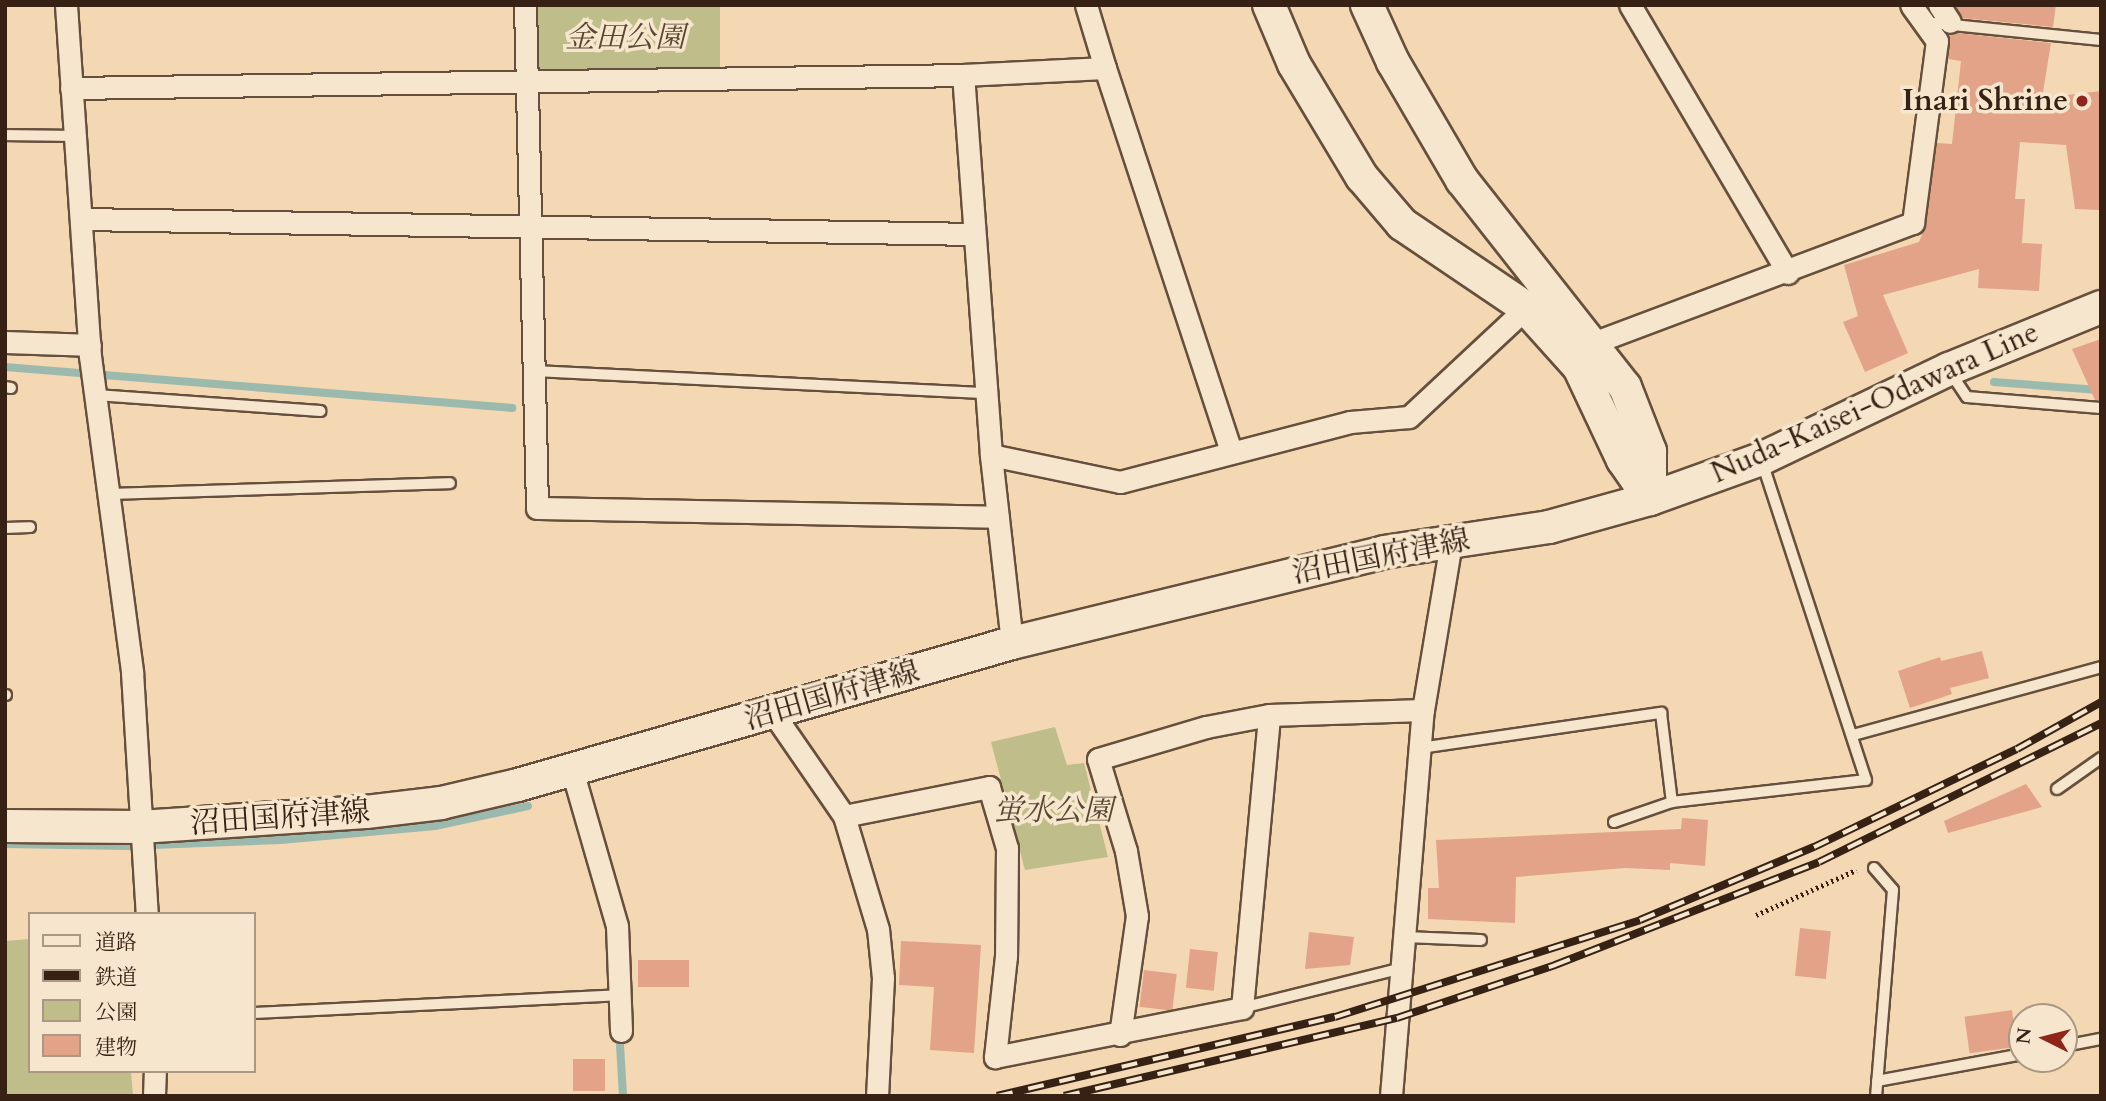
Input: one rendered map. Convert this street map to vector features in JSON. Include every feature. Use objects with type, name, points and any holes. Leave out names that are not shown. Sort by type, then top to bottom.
[{"type":"main road","points":[[1269,5],[1294,64],[1362,177],[1402,224],[1526,308],[1579,367],[1617,439],[1623,460],[1650,499]]},
{"type":"main road","points":[[1367,5],[1393,62],[1462,180],[1625,387],[1650,451],[1650,499]]},
{"type":"main road","name":"Nuda-Kaisei-Odawara Line","points":[[1650,499],[1761,459],[1949,369],[2101,307]]},
{"type":"main road","name":"沼田国府津線","points":[[5,826],[140,827],[402,809],[572,770],[1012,643],[1384,552],[1549,527],[1650,499]]},
{"type":"street","points":[[66,5],[90,351],[132,672],[147,912]]},
{"type":"street","points":[[525,5],[529,83],[537,508],[998,517]]},
{"type":"street","points":[[1086,5],[1231,452]]},
{"type":"street","points":[[1630,5],[1788,273]]},
{"type":"street","points":[[1593,343],[1788,273],[1913,223],[1937,41],[1917,14]]},
{"type":"street","points":[[71,88],[963,75],[1105,68]]},
{"type":"street","points":[[963,75],[991,455],[1012,643]]},
{"type":"street","points":[[81,219],[974,234]]},
{"type":"street","points":[[991,455],[1120,482],[1350,422],[1409,417],[1526,308]]},
{"type":"street","points":[[5,342],[90,351]]},
{"type":"street","points":[[1391,1096],[1399,969],[1423,710],[1451,542]]},
{"type":"street","points":[[1120,1035],[1137,916],[1126,851],[1098,758],[1206,727],[1269,715],[1423,710]]},
{"type":"street","points":[[773,713],[844,816],[878,929],[883,978],[877,1096]]},
{"type":"street","points":[[844,816],[989,787],[1007,848],[1006,956],[995,1057],[1120,1035],[1242,1008],[1269,715]]},
{"type":"street","points":[[572,770],[617,926],[621,1031]]},
{"type":"street","points":[[154,1096],[155,1073]]},
{"type":"lane","points":[[1917,14],[1945,14],[2101,40]]},
{"type":"lane","points":[[5,135],[74,136]]},
{"type":"lane","points":[[1949,369],[1967,397],[2101,408]]},
{"type":"lane","points":[[534,371],[987,393]]},
{"type":"lane","points":[[95,391],[320,411]]},
{"type":"lane","points":[[1614,822],[1672,802],[1866,780],[1761,459]]},
{"type":"lane","points":[[107,494],[450,483]]},
{"type":"lane","points":[[5,528],[30,527]]},
{"type":"lane","points":[[1853,735],[2101,667]]},
{"type":"lane","points":[[1420,748],[1661,712],[1672,802]]},
{"type":"lane","points":[[2057,789],[2101,758]]},
{"type":"lane","points":[[1874,868],[1893,890],[1876,1096]]},
{"type":"lane","points":[[1403,937],[1481,940]]},
{"type":"lane","points":[[1242,1008],[1399,969]]},
{"type":"lane","points":[[256,1013],[619,995]]},
{"type":"lane","points":[[2078,1043],[2101,1039]]},
{"type":"lane","points":[[1877,1081],[2008,1057]]},
{"type":"path","points":[[1756,915],[1861,868],[1874,868]]},
{"type":"green space","name":"金田公園","points":[[533,5],[720,5],[720,72],[533,72]]},
{"type":"green space","name":"蛍水公園","points":[[1055,727],[1067,765],[1084,763],[1108,857],[1025,870],[991,742]]},
{"type":"green space","points":[[28,939],[28,1073],[131,1073],[133,1096],[5,1096],[5,941]]},
{"type":"building","points":[[1955,5],[2056,5],[2053,27],[1962,18]]},
{"type":"building","points":[[1957,33],[2051,43],[2042,98],[2101,91],[2101,210],[2075,209],[2066,145],[2020,142],[2015,199],[2025,199],[2022,243],[2042,244],[2039,291],[1978,288],[1979,269],[1883,295],[1908,353],[1865,372],[1843,322],[1858,316],[1844,265],[1919,242],[1926,225],[1937,143],[1952,144],[1961,61],[1948,59],[1950,35]]},
{"type":"building","points":[[2101,339],[2101,400],[2095,400],[2072,349]]},
{"type":"building","points":[[1982,651],[1989,678],[1950,688],[1952,694],[1910,708],[1898,671],[1940,657],[1941,661]]},
{"type":"building","points":[[2026,784],[2042,807],[1948,833],[1944,821]]},
{"type":"building","points":[[1682,818],[1708,820],[1705,866],[1670,863],[1670,870],[1625,868],[1516,877],[1515,923],[1428,919],[1428,888],[1439,888],[1436,840],[1681,829]]},
{"type":"building","points":[[1800,928],[1831,931],[1826,979],[1795,976]]},
{"type":"building","points":[[1309,932],[1354,937],[1350,965],[1305,969]]},
{"type":"building","points":[[901,941],[981,945],[974,1053],[930,1050],[934,987],[899,985]]},
{"type":"building","points":[[1190,949],[1218,952],[1214,991],[1186,988]]},
{"type":"building","points":[[638,960],[689,960],[689,987],[638,987]]},
{"type":"building","points":[[1144,970],[1177,974],[1172,1011],[1139,1007]]},
{"type":"building","points":[[2008,1011],[2008,1048],[1970,1053],[1964,1017]]},
{"type":"building","points":[[573,1059],[605,1059],[605,1091],[573,1091]]},
{"type":"waterway","points":[[5,367],[512,408]]},
{"type":"waterway","points":[[1994,382],[2099,390]]},
{"type":"waterway","points":[[5,844],[127,846],[281,840],[435,826],[528,806]]},
{"type":"waterway","points":[[620,1045],[623,1096]]},
{"type":"railway","points":[[997,1096],[1335,1017],[1640,920],[1814,847],[2017,749],[2101,702]]},
{"type":"railway","points":[[1064,1096],[1397,1018],[1555,965],[1819,862],[2101,723]]},
{"type":"place","name":"Inari Shrine","points":[[2082,101]]}]
